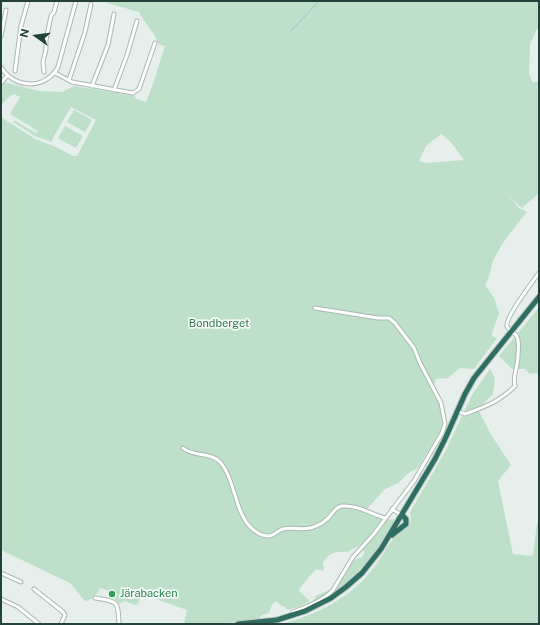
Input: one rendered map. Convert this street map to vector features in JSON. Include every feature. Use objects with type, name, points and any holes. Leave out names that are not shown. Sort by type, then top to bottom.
[{"type":"highway","points":[[238,624],[270,622],[292,616],[323,603],[352,583],[377,555],[443,449],[476,380],[539,297]]},
{"type":"highway","points":[[402,516],[438,453],[469,386],[479,371],[539,301]]},
{"type":"highway","points":[[269,624],[306,614],[323,606],[343,593],[358,580],[372,564],[392,535],[406,524],[406,520],[402,516]]},
{"type":"street","points":[[15,71],[21,26],[28,1]]},
{"type":"street","points":[[44,72],[45,42],[57,1]]},
{"type":"street","points":[[1,67],[7,76],[15,80],[33,84],[49,79],[55,73],[62,54],[76,1]]},
{"type":"street","points":[[69,80],[85,32],[91,4]]},
{"type":"street","points":[[1,36],[6,10]]},
{"type":"street","points":[[92,86],[108,45],[114,14]]},
{"type":"street","points":[[114,90],[127,55],[137,21]]},
{"type":"street","points":[[55,73],[69,80],[131,93],[137,91],[155,43]]},
{"type":"street","points":[[17,53],[22,57]]},
{"type":"street","points":[[1,83],[7,76]]},
{"type":"street","points":[[460,412],[468,413],[493,404],[508,394],[515,386],[514,379],[518,365],[518,340],[507,326],[511,314],[539,273]]},
{"type":"street","points":[[292,616],[292,613],[312,604],[330,593],[353,557],[417,477],[444,429],[445,424],[441,403],[420,363],[414,348],[395,323],[389,318],[378,318],[315,308]]},
{"type":"street","points":[[183,448],[187,451],[220,461],[228,475],[244,517],[254,530],[260,534],[271,536],[283,529],[304,530],[314,528],[327,520],[337,508],[342,506],[370,511],[385,518]]},
{"type":"street","points":[[392,509],[402,516]]},
{"type":"street","points":[[1,573],[21,582]]},
{"type":"street","points":[[34,589],[63,612],[65,615],[61,624]]},
{"type":"street","points":[[95,598],[110,600],[116,604],[118,608],[119,624]]},
{"type":"street","points":[[1,599],[18,607],[39,624]]},
{"type":"green space","name":"Bondberget","points":[[107,1],[539,1],[539,28],[537,29],[530,44],[529,73],[533,83],[539,80],[539,193],[522,208],[509,196],[519,208],[527,212],[497,253],[485,285],[494,298],[499,313],[492,333],[492,336],[497,338],[474,369],[460,368],[448,378],[436,379],[434,385],[440,403],[443,426],[418,468],[410,472],[398,483],[385,489],[364,511],[378,518],[394,519],[395,522],[372,556],[350,581],[324,600],[314,600],[316,596],[329,590],[334,591],[352,561],[362,557],[365,552],[362,550],[363,544],[347,552],[336,552],[329,555],[323,562],[324,571],[316,569],[299,591],[310,601],[288,610],[276,601],[272,605],[269,613],[262,615],[257,620],[218,624],[184,624],[187,610],[142,594],[136,605],[124,601],[119,604],[115,599],[110,597],[113,594],[112,592],[100,588],[92,598],[85,601],[70,583],[1,550],[1,117],[35,139],[56,147],[73,156],[77,156],[96,120],[71,107],[52,142],[35,136],[13,122],[14,120],[36,133],[38,131],[10,114],[20,97],[14,94],[1,105],[1,85],[3,83],[7,83],[39,91],[62,92],[74,86],[130,95],[130,91],[133,92],[136,99],[146,102],[165,46],[158,44],[139,12],[107,3]],"holes":[[[441,134],[450,141],[464,160],[425,163],[419,161],[426,146]]]},
{"type":"green space","points":[[74,110],[92,120],[85,132],[67,122]]},
{"type":"green space","points":[[65,126],[83,136],[76,148],[58,138]]},
{"type":"green space","points":[[539,307],[539,373],[530,374],[525,369],[512,369],[499,356]]},
{"type":"green space","points":[[490,369],[495,378],[493,394],[478,409],[490,433],[511,465],[498,481],[513,554],[533,556],[537,523],[539,523],[539,624],[282,624],[319,611],[342,598],[362,581],[374,567],[394,538],[409,526],[411,518],[410,512],[445,452],[472,395]]},
{"type":"waterway","points":[[291,31],[319,1]]},
{"type":"place","name":"Järabacken","points":[[112,594]]}]
